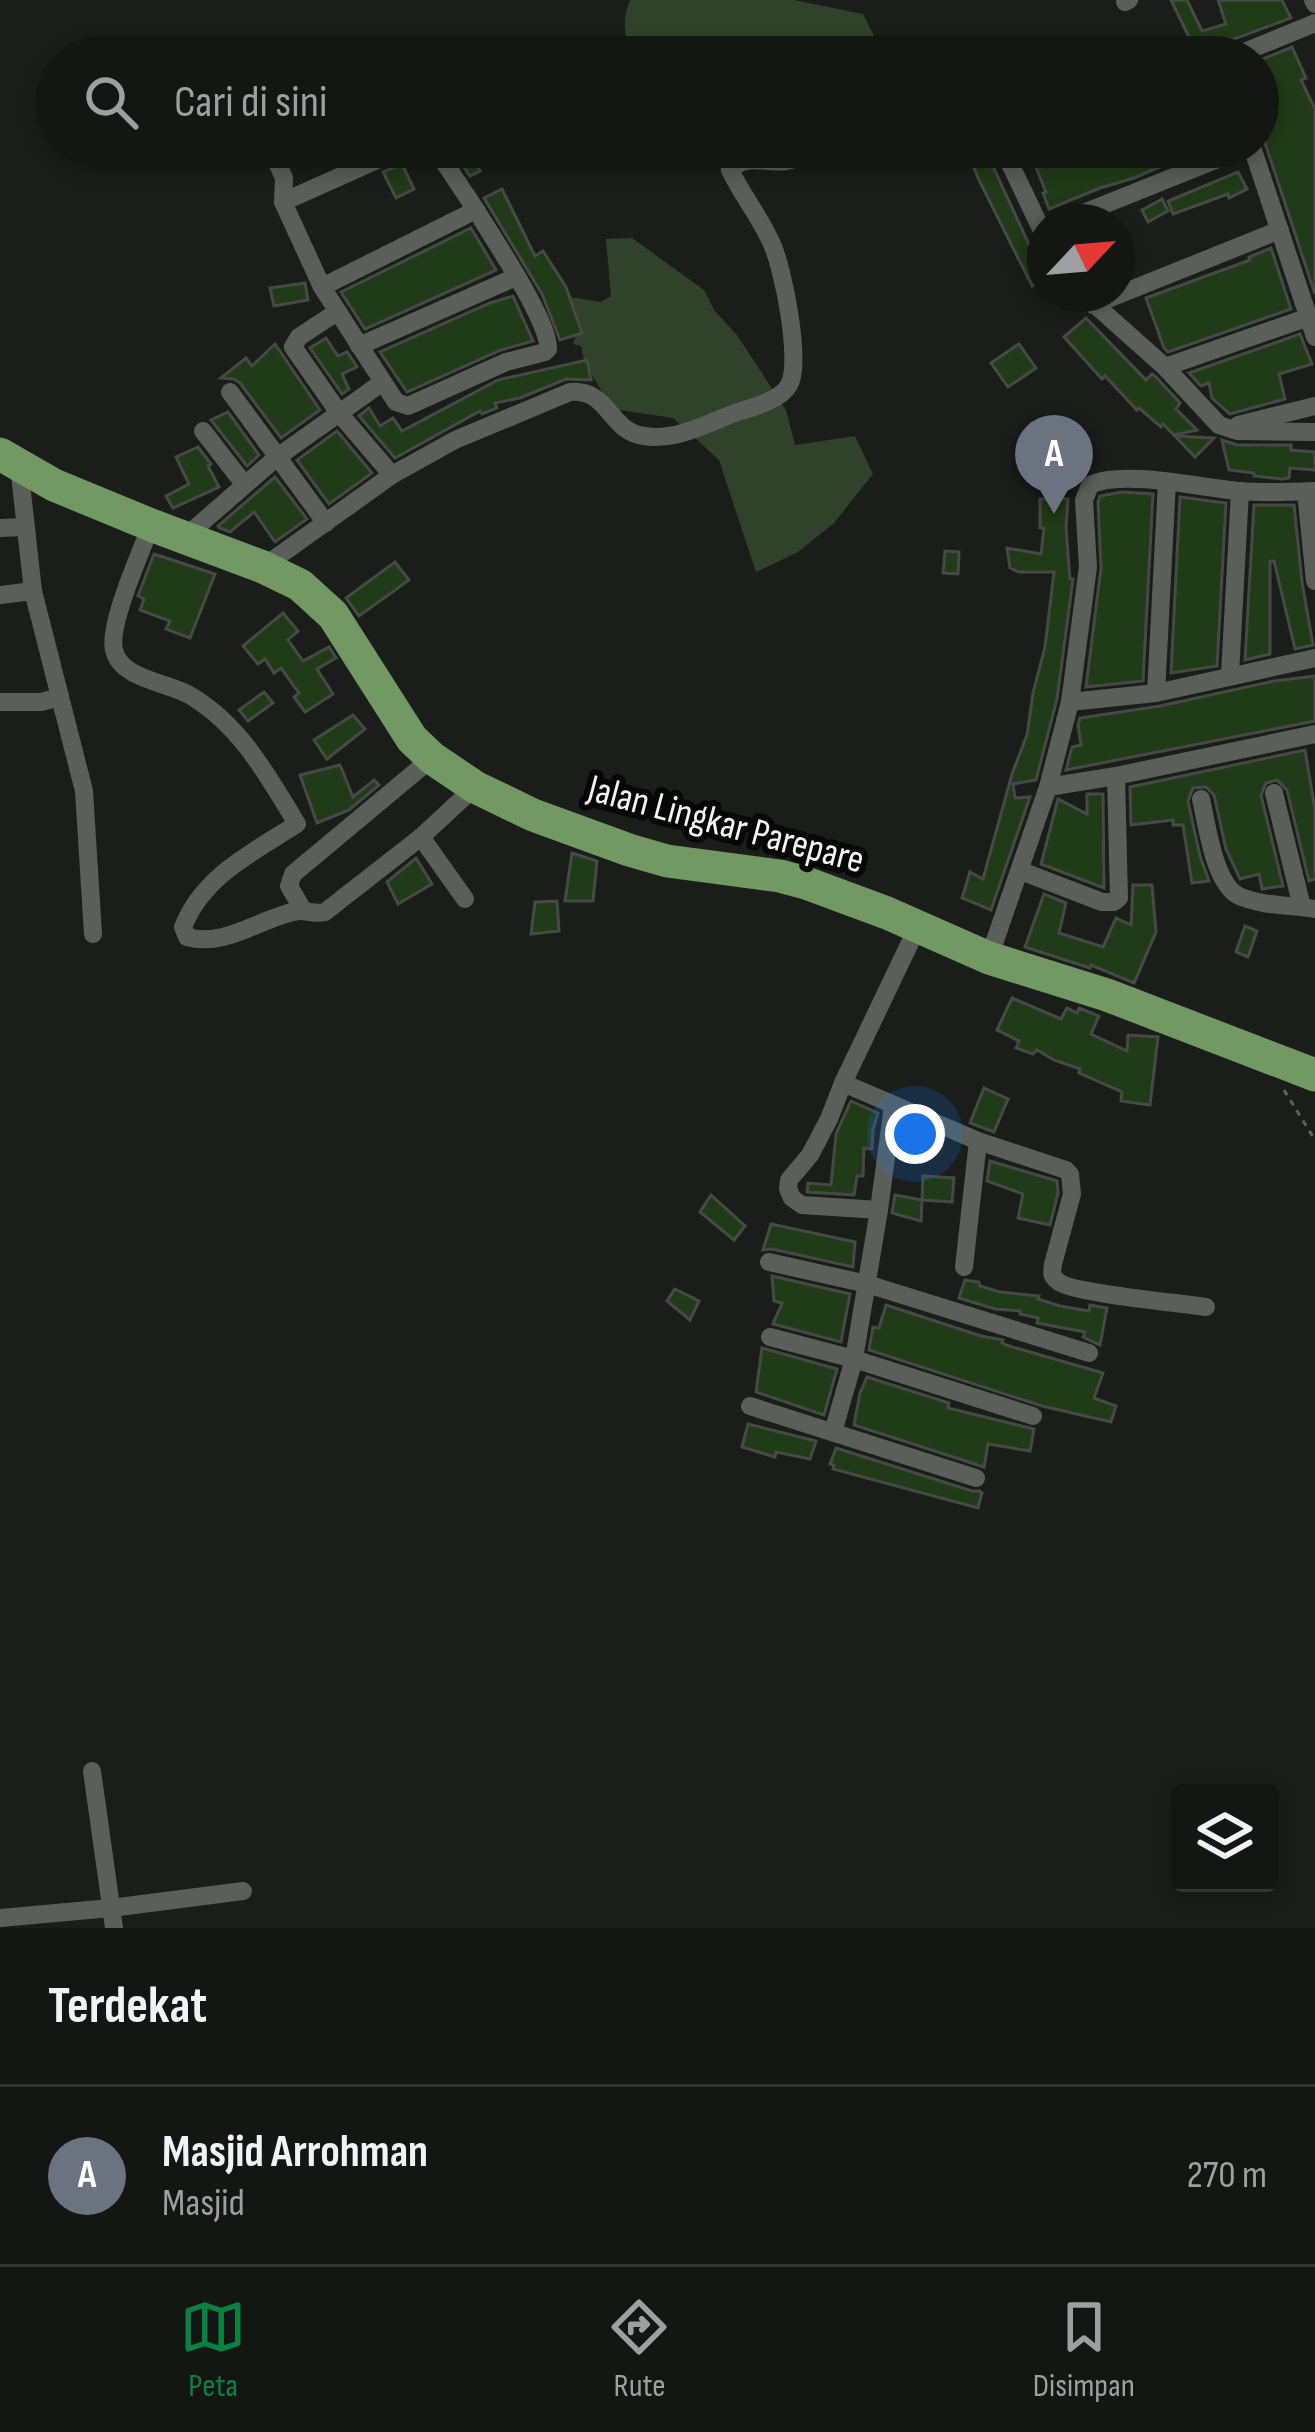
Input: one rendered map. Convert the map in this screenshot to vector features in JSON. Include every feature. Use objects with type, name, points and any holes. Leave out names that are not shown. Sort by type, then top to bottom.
[{"type":"highway","name":"Jalan Lingkar Parepare","points":[[9,460],[54,485],[300,584],[333,615],[412,739],[476,787],[533,814],[667,861],[780,876],[845,897],[989,958],[1107,995],[1315,1075]]},
{"type":"street","points":[[1279,41],[1313,30]]},
{"type":"street","points":[[280,168],[283,202],[322,287],[396,402],[407,406],[506,362],[545,352],[549,341],[516,277],[448,168]]},
{"type":"street","points":[[283,202],[359,168]]},
{"type":"street","points":[[263,567],[392,475],[455,440],[570,392],[587,392],[625,430],[667,437],[784,392],[794,369],[791,320],[777,257],[732,168]]},
{"type":"street","points":[[1014,168],[1031,204]]},
{"type":"street","points":[[1106,204],[1197,168]]},
{"type":"street","points":[[1258,168],[1315,338]]},
{"type":"street","points":[[322,287],[476,210]]},
{"type":"street","points":[[1135,282],[1280,230]]},
{"type":"street","points":[[359,346],[516,277]]},
{"type":"street","points":[[337,312],[292,347],[392,475]]},
{"type":"street","points":[[1103,312],[1165,367],[1219,425],[1237,431],[1315,432]]},
{"type":"street","points":[[1165,367],[1309,317]]},
{"type":"street","points":[[185,537],[276,458],[383,382]]},
{"type":"street","points":[[230,392],[326,523]]},
{"type":"street","points":[[1226,428],[1315,406]]},
{"type":"street","points":[[202,431],[244,484]]},
{"type":"street","points":[[9,460],[33,591],[84,791],[93,934]]},
{"type":"street","points":[[989,958],[1048,787],[1070,702],[1088,567],[1087,489],[1108,480],[1240,491],[1311,491],[1315,581]]},
{"type":"street","points":[[1156,693],[1167,482]]},
{"type":"street","points":[[1229,675],[1240,491]]},
{"type":"street","points":[[151,525],[113,636],[118,660],[128,670],[187,693],[238,735],[255,754],[297,824],[323,850]]},
{"type":"street","points":[[0,528],[24,527]]},
{"type":"street","points":[[0,596],[33,591]]},
{"type":"street","points":[[1070,702],[1156,693],[1315,658]]},
{"type":"street","points":[[0,702],[60,697]]},
{"type":"street","points":[[1048,787],[1315,734]]},
{"type":"street","points":[[433,758],[300,868],[290,880],[292,895],[303,910],[325,913],[421,838],[476,787]]},
{"type":"street","points":[[1021,871],[1102,902],[1119,898],[1116,776]]},
{"type":"street","points":[[1201,799],[1218,867],[1230,890],[1241,897],[1308,908],[1274,793]]},
{"type":"street","points":[[297,824],[209,885],[183,927],[188,937],[209,939],[303,910]]},
{"type":"street","points":[[421,838],[465,899]]},
{"type":"street","points":[[879,1210],[802,1205],[788,1189],[820,1137],[918,926]]},
{"type":"street","points":[[843,1083],[978,1141],[1070,1174],[1072,1194],[1053,1264],[1052,1274],[1058,1281],[1088,1290],[1206,1306]]},
{"type":"street","points":[[833,1432],[854,1359],[893,1105]]},
{"type":"street","points":[[964,1267],[978,1141]]},
{"type":"street","points":[[769,1262],[867,1284],[1089,1353]]},
{"type":"street","points":[[770,1337],[1034,1417]]},
{"type":"street","points":[[750,1406],[976,1478]]},
{"type":"street","points":[[92,1771],[113,1918]]},
{"type":"street","points":[[0,1918],[113,1918],[243,1891]]},
{"type":"path","points":[[1283,1088],[1315,1140]]},
{"type":"green space","points":[[630,0],[794,0],[863,14],[874,36],[626,36]]},
{"type":"green space","points":[[632,238],[704,290],[786,410],[795,445],[855,436],[873,474],[834,523],[798,552],[756,572],[719,460],[673,418],[613,409],[585,364],[581,346],[573,344],[580,324],[571,297],[601,302],[611,296],[606,239]]},
{"type":"building","points":[[1171,0],[1187,0],[1202,31],[1226,24],[1218,0],[1282,0],[1291,18],[1242,36],[1189,36]]},
{"type":"building","points":[[1292,47],[1315,109],[1315,294],[1273,168],[1279,168],[1279,52]]},
{"type":"building","points":[[404,168],[414,189],[396,198],[383,172]]},
{"type":"building","points":[[974,168],[994,168],[1027,240],[1027,276]]},
{"type":"building","points":[[1036,168],[1157,168],[1061,204],[1047,204]]},
{"type":"building","points":[[1238,172],[1247,189],[1173,214],[1168,201]]},
{"type":"building","points":[[502,189],[535,256],[543,251],[566,287],[582,333],[560,340],[542,294],[484,198]]},
{"type":"building","points":[[1162,199],[1168,211],[1148,222],[1142,210]]},
{"type":"building","points":[[471,228],[496,270],[365,329],[341,292]]},
{"type":"building","points":[[1271,248],[1291,309],[1168,352],[1164,348],[1146,298]]},
{"type":"building","points":[[305,283],[308,300],[274,306],[270,288]]},
{"type":"building","points":[[513,296],[533,341],[501,350],[407,392],[380,352],[490,303]]},
{"type":"building","points":[[1086,318],[1146,380],[1152,374],[1156,377],[1180,403],[1176,409],[1197,430],[1174,435],[1137,410],[1105,376],[1102,379],[1064,337]]},
{"type":"building","points":[[1300,334],[1312,364],[1279,374],[1285,399],[1230,414],[1212,398],[1209,383],[1201,386],[1189,373]]},
{"type":"building","points":[[326,338],[338,356],[347,352],[357,367],[342,374],[349,389],[342,394],[310,348]]},
{"type":"building","points":[[275,344],[320,410],[281,438],[240,383],[221,378],[246,358],[252,366]]},
{"type":"building","points":[[1019,344],[1036,368],[1008,387],[991,363]]},
{"type":"building","points":[[587,360],[591,380],[566,379],[495,403],[497,408],[480,411],[395,458],[359,416],[369,408],[380,426],[393,418],[402,431],[498,380]]},
{"type":"building","points":[[228,412],[259,455],[247,466],[211,420]]},
{"type":"building","points":[[337,431],[372,473],[329,504],[297,460]]},
{"type":"building","points":[[1175,436],[1214,438],[1195,457]]},
{"type":"building","points":[[1222,440],[1237,445],[1291,445],[1291,450],[1315,452],[1315,470],[1290,468],[1289,478],[1282,479],[1229,470]]},
{"type":"building","points":[[198,447],[211,464],[219,487],[173,508],[166,496],[189,484],[176,457]]},
{"type":"building","points":[[275,477],[307,519],[275,542],[254,512],[230,532],[218,526]]},
{"type":"building","points":[[1153,494],[1143,681],[1086,687],[1101,568],[1098,502],[1100,496]]},
{"type":"building","points":[[1180,497],[1226,503],[1217,666],[1171,673]]},
{"type":"building","points":[[1040,499],[1068,499],[1066,528],[1073,579],[1057,699],[1036,780],[1013,784],[1015,798],[1030,797],[991,910],[962,898],[970,872],[983,879],[1027,735],[1045,647],[1054,572],[1010,568],[1007,548],[1041,554]]},
{"type":"building","points":[[1254,505],[1294,505],[1313,645],[1295,649],[1274,561],[1270,561],[1270,654],[1245,660]]},
{"type":"building","points":[[945,551],[959,552],[958,574],[943,573]]},
{"type":"building","points":[[154,554],[215,574],[190,638],[166,629],[170,621],[140,610],[144,599],[138,596]]},
{"type":"building","points":[[395,562],[409,580],[359,616],[346,598]]},
{"type":"building","points":[[283,613],[298,631],[288,640],[303,661],[329,647],[336,658],[317,669],[333,694],[305,712],[294,697],[299,693],[281,668],[274,673],[265,659],[258,664],[243,646]]},
{"type":"building","points":[[1315,676],[1315,721],[1066,770],[1072,747],[1081,745],[1080,718]]},
{"type":"building","points":[[264,692],[273,703],[248,721],[239,710]]},
{"type":"building","points":[[353,715],[365,729],[327,759],[314,740]]},
{"type":"building","points":[[1305,750],[1315,810],[1315,879],[1309,881],[1287,790],[1277,780],[1266,783],[1261,795],[1283,886],[1262,889],[1259,874],[1240,879],[1226,849],[1214,795],[1206,787],[1193,788],[1188,801],[1209,881],[1192,883],[1183,825],[1173,825],[1173,820],[1131,825],[1130,787]]},
{"type":"building","points":[[340,765],[353,797],[374,780],[379,785],[349,810],[317,823],[300,775]]},
{"type":"building","points":[[1087,794],[1103,794],[1104,888],[1041,864],[1058,799],[1087,814]]},
{"type":"building","points":[[572,853],[597,861],[593,901],[565,901]]},
{"type":"building","points":[[416,858],[432,884],[398,904],[387,882]]},
{"type":"building","points":[[1133,885],[1152,885],[1156,932],[1134,983],[1091,965],[1025,947],[1044,894],[1066,903],[1059,933],[1103,947],[1116,918],[1131,925]]},
{"type":"building","points":[[557,901],[559,931],[531,934],[535,902]]},
{"type":"building","points":[[1245,926],[1257,931],[1248,957],[1236,952]]},
{"type":"building","points":[[1012,998],[1061,1019],[1067,1008],[1099,1016],[1091,1034],[1127,1051],[1128,1035],[1158,1037],[1150,1105],[1121,1101],[1122,1092],[1079,1073],[1080,1069],[1037,1050],[1033,1054],[1016,1048],[1019,1041],[997,1030]]},
{"type":"building","points":[[984,1088],[1008,1099],[994,1132],[970,1123]]},
{"type":"building","points":[[851,1101],[878,1113],[872,1149],[864,1148],[863,1176],[857,1176],[854,1195],[807,1192],[808,1183],[831,1185],[836,1134]]},
{"type":"building","points":[[990,1161],[1057,1181],[1050,1225],[1018,1218],[1023,1194],[987,1181]]},
{"type":"building","points":[[923,1176],[954,1178],[952,1202],[922,1200]]},
{"type":"building","points":[[711,1195],[745,1226],[734,1240],[700,1212]]},
{"type":"building","points":[[895,1195],[922,1200],[921,1221],[892,1213]]},
{"type":"building","points":[[771,1224],[855,1242],[853,1267],[763,1250]]},
{"type":"building","points":[[772,1276],[850,1294],[841,1342],[773,1324],[782,1303],[774,1301]]},
{"type":"building","points":[[965,1280],[1000,1292],[1039,1296],[1060,1306],[1089,1311],[1090,1305],[1107,1308],[1100,1345],[1083,1337],[1085,1332],[1037,1323],[1038,1318],[1020,1311],[959,1298]]},
{"type":"building","points":[[675,1289],[699,1301],[690,1320],[667,1301]]},
{"type":"building","points":[[886,1305],[1103,1373],[1094,1398],[1116,1406],[1111,1422],[1042,1406],[869,1350],[873,1327],[879,1328]]},
{"type":"building","points":[[762,1348],[837,1369],[824,1415],[756,1392]]},
{"type":"building","points":[[867,1377],[949,1403],[948,1408],[1034,1429],[1030,1451],[988,1444],[984,1467],[854,1425]]},
{"type":"building","points":[[748,1424],[816,1441],[810,1459],[776,1452],[775,1457],[742,1447]]},
{"type":"building","points":[[836,1448],[980,1491],[978,1508],[833,1469],[830,1464]]},
{"type":"place","name":"Masjid Arrohman","points":[[1054,514]]}]
